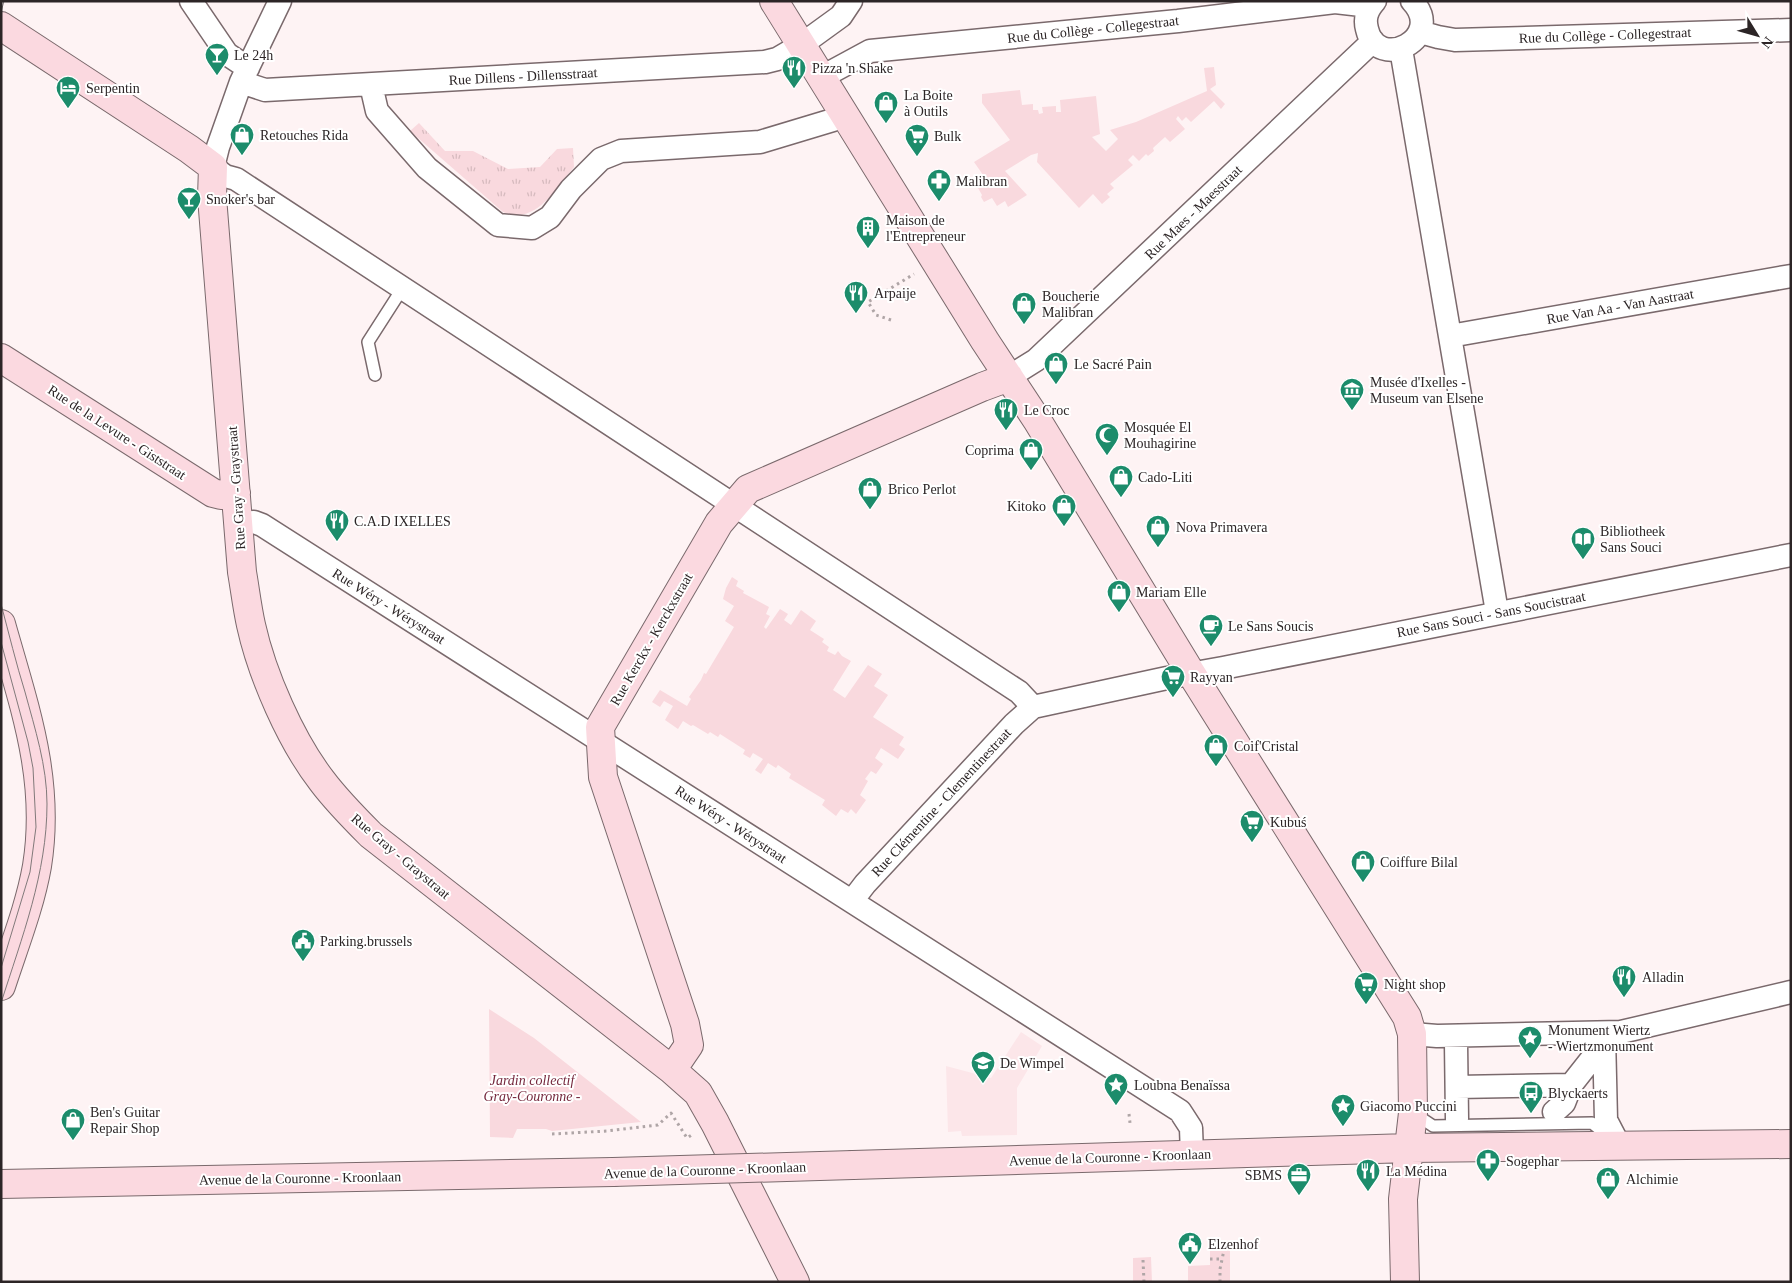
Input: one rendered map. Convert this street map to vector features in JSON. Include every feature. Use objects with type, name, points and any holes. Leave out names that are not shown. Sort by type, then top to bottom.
[{"type":"main road","points":[[774,1],[1042,428],[1191,673],[1407,1017],[1412,1034],[1414,1113],[1403,1199],[1405,1282]]},
{"type":"main road","points":[[1,26],[189,149],[213,167]]},
{"type":"main road","name":"Rue Gray - Graystraat","points":[[213,167],[212,197],[242,572],[251,625],[261,660],[281,709],[300,746],[321,780],[345,809],[371,835],[672,1070],[698,1093],[720,1132],[796,1282]]},
{"type":"main road","name":"Rue de la Levure - Giststraat","points":[[1,358],[213,493],[221,495],[236,494]]},
{"type":"main road","name":"Rue Kerckx - Kerckxstraat","points":[[672,1070],[689,1045],[685,1024],[603,777],[600,727],[719,523],[748,489],[1009,377]]},
{"type":"main road","points":[[1,624],[33,741],[38,768],[41,828],[35,873],[30,893],[1,986]]},
{"type":"main road","name":"Avenue de la Couronne - Kroonlaan","points":[[1,1184],[613,1172],[1409,1148],[1791,1144]]},
{"type":"street","name":"Rue Dillens - Dillensstraat","points":[[191,1],[227,54],[245,75],[265,90],[765,62],[778,59],[801,45],[841,16],[851,1]]},
{"type":"street","name":"Rue Gray - Graystraat","points":[[213,167],[218,147],[245,75],[280,1]]},
{"type":"street","name":"Rue du Collège - Collegestraat","points":[[822,77],[870,51],[1177,11],[1336,2],[1372,4]]},
{"type":"street","points":[[1372,4],[1366,15],[1368,34],[1373,41],[1386,49],[1401,49],[1409,46],[1420,32],[1421,16],[1413,2]]},
{"type":"street","name":"Rue du Collège - Collegestraat","points":[[1420,32],[1455,40],[1791,30]]},
{"type":"street","name":"Rue Maes - Maesstraat","points":[[1009,377],[1036,360],[1373,41]]},
{"type":"street","points":[[1401,49],[1497,612]]},
{"type":"street","points":[[372,85],[377,111],[427,168],[498,225],[532,228],[550,217],[571,189],[601,159],[621,151],[760,142],[832,120],[844,112]]},
{"type":"street","points":[[213,167],[225,176],[236,179],[1019,692],[1033,707]]},
{"type":"street","name":"Rue Van Aa - Van Aastraat","points":[[1450,336],[1791,276]]},
{"type":"street","name":"Rue Wéry - Wérystraat","points":[[238,524],[254,522],[262,525],[1180,1111],[1190,1128],[1192,1155]]},
{"type":"street","name":"Rue Sans Souci - Sans Soucistraat","points":[[1033,707],[1191,673],[1791,555]]},
{"type":"street","name":"Rue Clémentine - Clementinestraat","points":[[852,901],[872,876],[1014,724],[1033,707]]},
{"type":"street","points":[[1412,1034],[1602,1040],[1620,1032],[1791,992]]},
{"type":"street","points":[[1554,1112],[1564,1103],[1570,1085],[1602,1040]]},
{"type":"street","points":[[1602,1040],[1606,1046],[1606,1120],[1620,1146]]},
{"type":"street","points":[[1456,1043],[1457,1116]]},
{"type":"street","points":[[1456,1087],[1570,1085]]},
{"type":"lane","points":[[375,375],[368,342],[402,289]]},
{"type":"lane","points":[[1414,1113],[1433,1126],[1457,1116],[1592,1123],[1620,1146]]},
{"type":"lane","points":[[1409,1148],[1457,1116]]},
{"type":"path","points":[[891,320],[876,315],[868,302],[935,260]]},
{"type":"path","points":[[552,1134],[607,1131],[658,1124],[671,1112],[688,1138],[693,1134],[690,1130]]},
{"type":"path","points":[[1130,1114],[1130,1123]]},
{"type":"path","points":[[1220,1282],[1220,1269],[1224,1250]]},
{"type":"path","points":[[1210,1259],[1222,1260]]},
{"type":"path","points":[[1144,1260],[1144,1282]]},
{"type":"shaded area","name":"De Wimpel","points":[[1021,1032],[1042,1046],[1017,1088],[1017,1135],[962,1136],[961,1131],[948,1132],[946,1066],[991,1078]]},
{"type":"green space","points":[[1214,67],[1216,85],[1210,89],[1225,104],[1221,109],[1214,101],[1191,122],[1186,117],[1182,121],[1178,116],[1176,119],[1185,129],[1170,142],[1165,137],[1153,148],[1154,151],[1148,156],[1146,154],[1139,161],[1133,155],[1128,160],[1133,165],[1110,184],[1114,188],[1107,194],[1110,197],[1102,204],[1093,194],[1079,208],[1037,162],[1038,153],[1031,155],[1005,171],[1027,195],[1008,207],[1005,201],[997,206],[992,198],[984,202],[981,197],[982,195],[978,188],[988,182],[974,162],[1010,140],[982,103],[982,94],[1020,90],[1022,105],[1033,104],[1033,110],[1038,110],[1039,114],[1043,113],[1042,107],[1056,106],[1056,112],[1061,112],[1060,100],[1096,96],[1100,134],[1092,137],[1106,151],[1118,139],[1110,130],[1136,122],[1207,91],[1204,68]]},
{"type":"green space","points":[[419,123],[445,151],[473,151],[508,169],[540,167],[557,149],[573,148],[574,167],[544,203],[535,209],[525,214],[515,215],[503,212],[410,131]]},
{"type":"green space","points":[[732,577],[738,581],[736,586],[744,591],[743,593],[769,607],[766,614],[770,616],[764,627],[766,629],[780,609],[788,614],[784,620],[791,625],[801,610],[816,621],[810,630],[824,639],[822,642],[829,647],[827,651],[835,655],[838,651],[842,656],[851,661],[833,690],[845,698],[868,665],[882,674],[874,686],[888,695],[873,717],[904,737],[899,745],[905,749],[898,759],[881,748],[875,758],[883,764],[876,774],[871,771],[865,779],[868,781],[860,795],[866,800],[856,814],[851,809],[848,813],[841,809],[836,816],[822,805],[825,800],[789,778],[791,774],[778,765],[776,768],[768,763],[761,774],[755,770],[763,759],[753,753],[750,758],[743,754],[745,750],[720,734],[718,737],[710,732],[708,734],[683,721],[678,729],[665,720],[673,706],[664,701],[660,707],[652,702],[660,690],[687,706],[691,699],[689,697],[704,673],[706,674],[734,627],[725,621],[734,606],[723,599]]},
{"type":"green space","name":"Jardin collectif Gray-Couronne -","points":[[489,1009],[534,1038],[641,1122],[552,1131],[546,1129],[517,1129],[513,1138],[490,1137]]},
{"type":"green space","points":[[1210,1250],[1230,1250],[1230,1282],[1188,1282],[1188,1266],[1210,1265]]},
{"type":"green space","points":[[1151,1257],[1152,1282],[1133,1282],[1133,1258]]},
{"type":"tram line","points":[[1,12],[4,1]]},
{"type":"tram line","points":[[1,604],[40,748],[47,804],[46,830],[38,880],[25,929],[1,1003]]},
{"type":"tram line","points":[[1,642],[28,742],[33,768],[36,827],[30,872],[1,968]]},
{"type":"place","name":"Le 24h","points":[[217,76]]},
{"type":"place","name":"Pizza 'n Shake","points":[[794,89]]},
{"type":"place","name":"Serpentin","points":[[68,109]]},
{"type":"place","name":"La Boite à Outils","points":[[886,124]]},
{"type":"place","name":"Retouches Rida","points":[[242,156]]},
{"type":"place","name":"Bulk","points":[[917,157]]},
{"type":"place","name":"Malibran","points":[[939,202]]},
{"type":"place","name":"Snoker's bar","points":[[189,220]]},
{"type":"place","name":"Maison de l'Entrepreneur","points":[[868,249]]},
{"type":"place","name":"Arpaije","points":[[856,314]]},
{"type":"place","name":"Boucherie Malibran","points":[[1024,325]]},
{"type":"place","name":"Le Sacré Pain","points":[[1056,385]]},
{"type":"place","name":"Musée d'Ixelles - Museum van Elsene","points":[[1352,411]]},
{"type":"place","name":"Le Croc","points":[[1006,431]]},
{"type":"place","name":"Mosquée El Mouhagirine","points":[[1107,456]]},
{"type":"place","name":"Coprima","points":[[1031,471]]},
{"type":"place","name":"Cado-Liti","points":[[1121,498]]},
{"type":"place","name":"Brico Perlot","points":[[870,510]]},
{"type":"place","name":"Kitoko","points":[[1064,527]]},
{"type":"place","name":"C.A.D IXELLES","points":[[337,542]]},
{"type":"place","name":"Nova Primavera","points":[[1158,548]]},
{"type":"place","name":"Bibliotheek Sans Souci","points":[[1583,560]]},
{"type":"place","name":"Mariam Elle","points":[[1119,613]]},
{"type":"place","name":"Le Sans Soucis","points":[[1211,647]]},
{"type":"place","name":"Rayyan","points":[[1173,698]]},
{"type":"place","name":"Coif'Cristal","points":[[1216,767]]},
{"type":"place","name":"Kubuś","points":[[1252,843]]},
{"type":"place","name":"Coiffure Bilal","points":[[1363,883]]},
{"type":"place","name":"Parking.brussels","points":[[303,962]]},
{"type":"place","name":"Alladin","points":[[1624,998]]},
{"type":"place","name":"Night shop","points":[[1366,1005]]},
{"type":"place","name":"Monument Wiertz - Wiertzmonument","points":[[1530,1059]]},
{"type":"place","name":"De Wimpel","points":[[983,1084]]},
{"type":"place","name":"Loubna Benaïssa","points":[[1116,1106]]},
{"type":"place","name":"Blyckaerts","points":[[1531,1114]]},
{"type":"place","name":"Giacomo Puccini","points":[[1343,1127]]},
{"type":"place","name":"Ben's Guitar Repair Shop","points":[[73,1141]]},
{"type":"place","name":"Sogephar","points":[[1488,1182]]},
{"type":"place","name":"La Médina","points":[[1368,1192]]},
{"type":"place","name":"SBMS","points":[[1299,1196]]},
{"type":"place","name":"Alchimie","points":[[1608,1200]]},
{"type":"place","name":"Elzenhof","points":[[1190,1265]]}]
